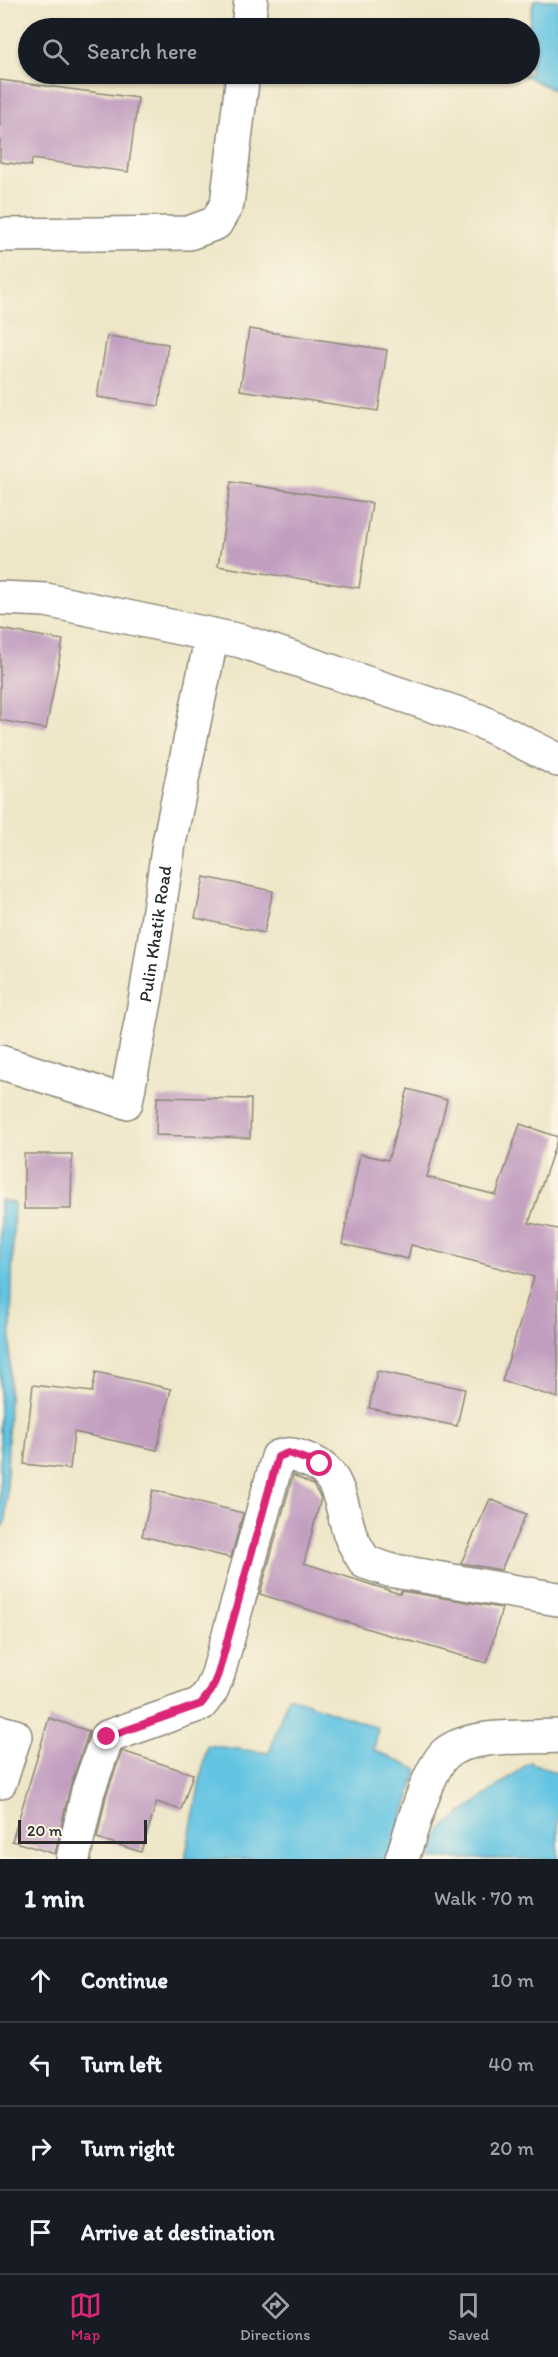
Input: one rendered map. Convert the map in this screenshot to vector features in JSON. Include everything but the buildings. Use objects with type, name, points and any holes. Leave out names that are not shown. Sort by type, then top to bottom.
[{"type":"street","points":[[249,18],[252,0]]},
{"type":"street","points":[[0,235],[189,233],[216,223],[227,204],[242,84]]},
{"type":"street","points":[[0,598],[46,600],[241,641],[480,721],[558,760]]},
{"type":"street","name":"Pulin Khatik Road","points":[[0,1062],[126,1102],[146,996],[169,843],[212,635]]},
{"type":"street","points":[[73,1859],[88,1791],[107,1737],[201,1704],[211,1691],[218,1674],[278,1457],[288,1453],[320,1464],[330,1476],[341,1497],[350,1535],[364,1562],[389,1570],[558,1599]]},
{"type":"street","points":[[0,1732],[15,1736],[0,1782]]},
{"type":"street","points":[[402,1859],[433,1772],[444,1754],[459,1745],[482,1740],[558,1736]]},
{"type":"water","points":[[534,0],[558,0],[558,92],[540,83],[540,18],[530,18]]},
{"type":"water","points":[[0,1200],[14,1203],[6,1520],[0,1530]]},
{"type":"water","points":[[288,1696],[378,1728],[374,1750],[418,1770],[390,1859],[185,1859],[207,1745],[269,1753]]},
{"type":"water","points":[[530,1762],[558,1774],[558,1859],[431,1859],[441,1829]]},
{"type":"route","points":[[107,1737],[201,1704],[211,1691],[218,1674],[278,1457],[288,1453],[320,1464]]}]
